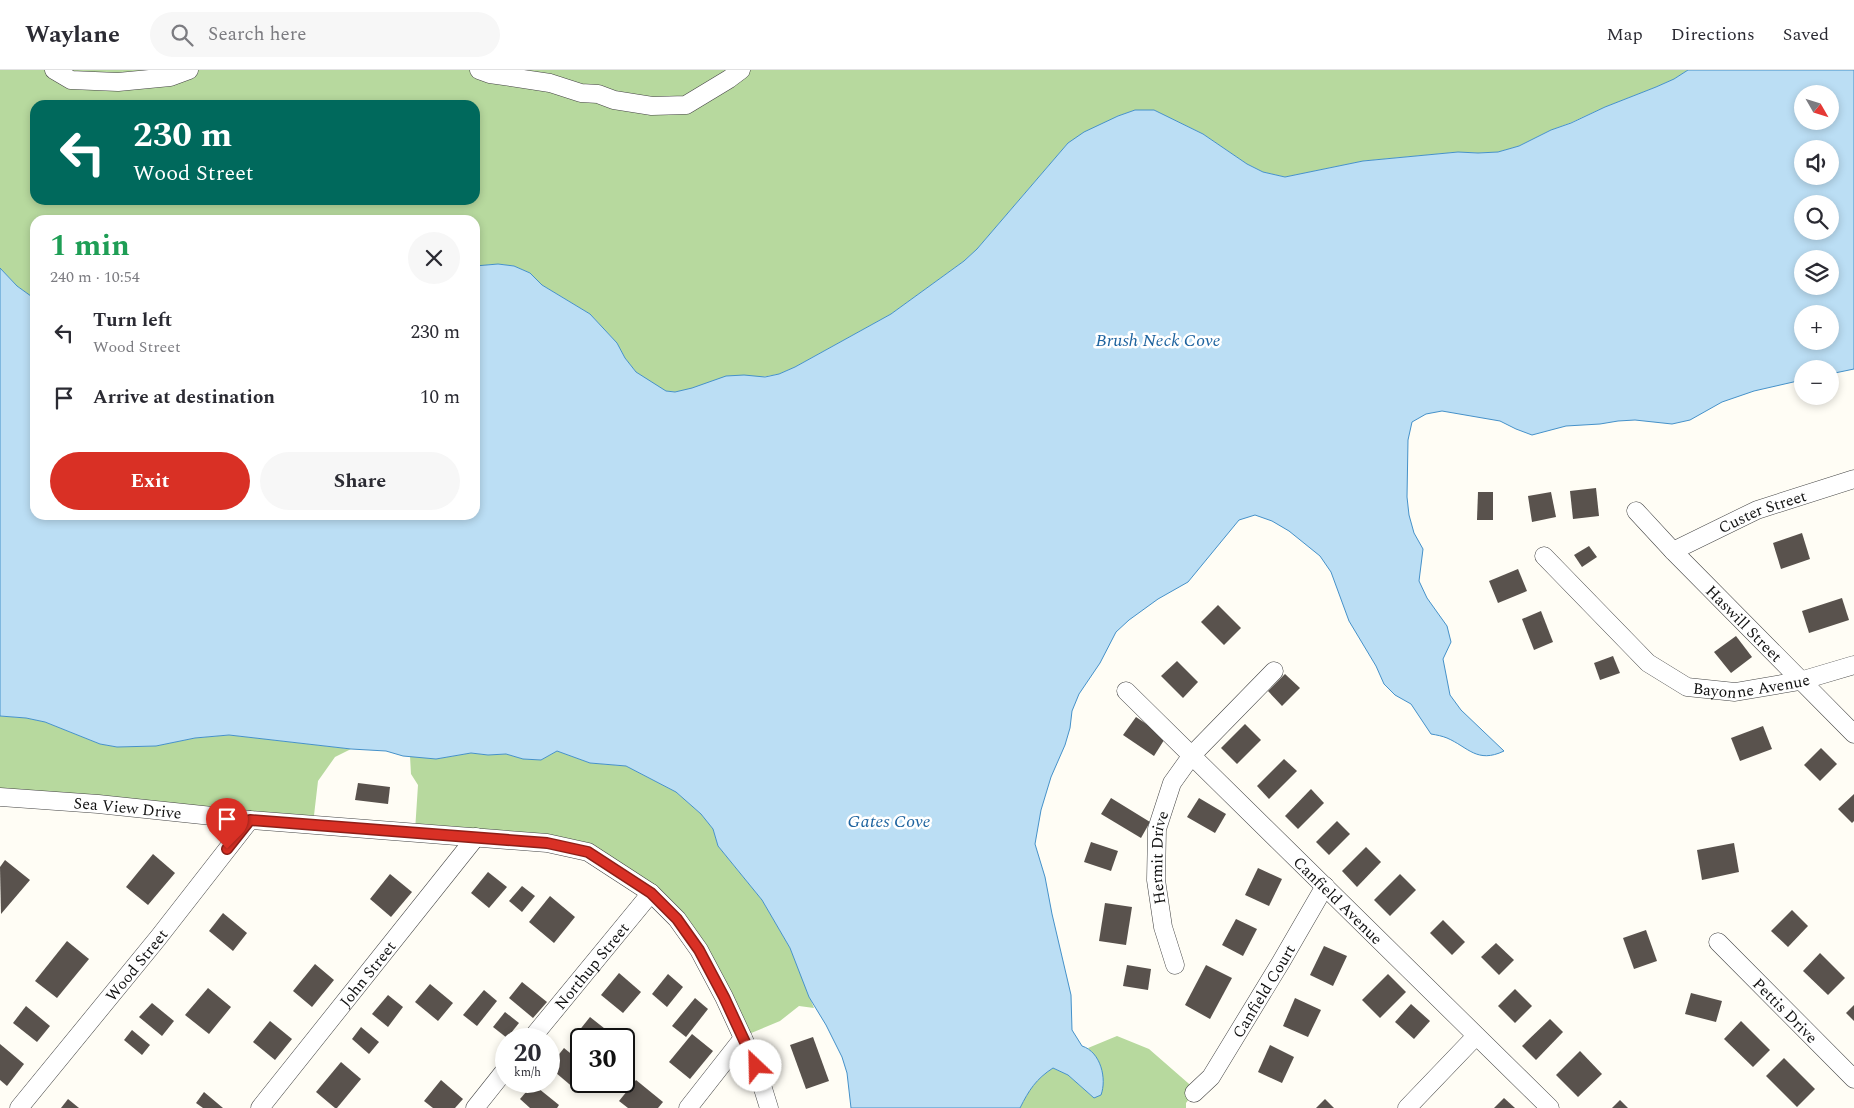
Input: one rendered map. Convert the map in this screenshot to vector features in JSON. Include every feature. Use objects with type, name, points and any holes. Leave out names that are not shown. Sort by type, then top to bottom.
[{"type":"street","points":[[54,70],[70,80],[118,82],[170,77],[189,70]]},
{"type":"street","points":[[479,70],[490,74],[550,83],[581,93],[598,94],[614,100],[652,106],[686,105],[730,79],[741,70]]},
{"type":"street","name":"Custer Street","points":[[1673,551],[1757,510],[1854,479]]},
{"type":"street","name":"Haswill Street","points":[[1636,511],[1800,681],[1854,734]]},
{"type":"street","name":"Bayonne Avenue","points":[[1544,556],[1648,663],[1687,687],[1735,692],[1800,681],[1854,665]]},
{"type":"street","name":"Hermit Drive","points":[[1175,965],[1163,927],[1156,880],[1157,829],[1172,783],[1192,755],[1274,671]]},
{"type":"street","name":"Canfield Avenue","points":[[1126,691],[1550,1108]]},
{"type":"street","name":"Sea View Drive","points":[[1,798],[108,805],[250,820],[547,843],[588,852],[651,893],[677,919],[699,950],[724,997],[756,1066],[769,1108]]},
{"type":"street","name":"Wood Street","points":[[19,1108],[158,938],[250,820]]},
{"type":"street","name":"John Street","points":[[260,1108],[476,837]]},
{"type":"street","name":"Canfield Court","points":[[1194,1092],[1211,1077],[1325,886]]},
{"type":"street","name":"Northup Street","points":[[541,1028],[651,893]]},
{"type":"street","name":"Pettis Drive","points":[[1718,942],[1854,1079]]},
{"type":"street","points":[[1408,1108],[1476,1036]]},
{"type":"street","points":[[688,1108],[743,1038]]},
{"type":"street","points":[[475,1108],[495,1083]]},
{"type":"green space","points":[[0,70],[1688,70],[1656,87],[1551,130],[1519,146],[1498,152],[1458,152],[1363,161],[1285,177],[1263,172],[1247,164],[1203,134],[1154,110],[1135,110],[1118,116],[1068,143],[977,249],[964,261],[891,314],[779,374],[675,392],[666,391],[656,386],[636,372],[625,358],[617,343],[590,314],[542,285],[530,273],[514,266],[498,264],[480,266],[480,215],[30,215],[30,295],[17,286],[0,268]]},
{"type":"green space","points":[[0,716],[45,722],[100,744],[117,747],[156,746],[195,738],[229,735],[351,749],[335,757],[318,781],[313,824],[0,798]]},
{"type":"green space","points":[[557,751],[590,763],[626,766],[676,792],[701,814],[713,829],[718,846],[762,900],[790,948],[814,1008],[799,1006],[780,1021],[744,1036],[679,920],[591,853],[415,831],[418,785],[411,774],[410,756],[436,759],[471,753],[488,755],[506,754],[523,759],[541,760]]},
{"type":"green space","points":[[1117,1036],[1149,1049],[1196,1090],[1186,1103],[1186,1108],[1020,1108],[1034,1085],[1053,1068],[1068,1075],[1094,1098],[1099,1061],[1088,1048]]},
{"type":"water","name":"Brush Neck Cove","points":[[1688,70],[1854,70],[1854,369],[1839,372],[1839,360],[1794,360],[1794,382],[1754,391],[1722,402],[1690,420],[1672,424],[1635,420],[1618,421],[1566,426],[1532,435],[1500,421],[1442,411],[1426,414],[1412,422],[1408,440],[1407,497],[1414,533],[1423,549],[1419,581],[1427,598],[1447,626],[1451,642],[1443,659],[1450,695],[1461,710],[1504,751],[1495,755],[1487,756],[1473,753],[1447,738],[1431,734],[1411,704],[1395,695],[1384,684],[1376,666],[1349,621],[1331,572],[1320,556],[1289,531],[1272,521],[1255,515],[1239,520],[1188,582],[1158,599],[1116,632],[1100,663],[1079,694],[1072,711],[1065,745],[1051,777],[1041,810],[1035,844],[1045,877],[1071,995],[1072,1030],[1082,1046],[1094,1054],[1103,1074],[1101,1095],[1094,1098],[1068,1075],[1053,1068],[1034,1085],[1020,1108],[851,1108],[847,1073],[842,1057],[809,997],[790,948],[762,900],[718,846],[713,829],[701,814],[676,792],[626,766],[590,763],[557,751],[541,760],[523,759],[506,754],[488,755],[471,753],[436,759],[403,756],[386,751],[351,749],[229,735],[195,738],[156,746],[117,747],[100,744],[45,722],[0,716],[0,268],[17,286],[30,295],[30,520],[480,520],[480,266],[498,264],[514,266],[530,273],[542,285],[590,314],[617,343],[625,358],[636,372],[666,391],[675,392],[726,376],[765,377],[779,374],[891,314],[964,261],[977,249],[1068,143],[1084,132],[1135,110],[1154,110],[1203,134],[1247,164],[1263,172],[1285,177],[1363,161],[1458,152],[1498,152],[1519,146],[1605,107],[1674,79]]},
{"type":"building","points":[[1596,488],[1599,516],[1573,519],[1570,491]]},
{"type":"building","points":[[1478,492],[1493,492],[1493,520],[1477,520]]},
{"type":"building","points":[[1551,492],[1556,517],[1532,522],[1528,496]]},
{"type":"building","points":[[1802,533],[1810,559],[1781,569],[1773,543]]},
{"type":"building","points":[[1589,546],[1597,557],[1582,567],[1574,555]]},
{"type":"building","points":[[1518,569],[1527,591],[1498,603],[1489,581]]},
{"type":"building","points":[[1842,598],[1849,620],[1809,633],[1802,611]]},
{"type":"building","points":[[1218,605],[1241,628],[1224,645],[1201,622]]},
{"type":"building","points":[[1541,611],[1553,642],[1534,650],[1522,619]]},
{"type":"building","points":[[1736,636],[1752,657],[1731,673],[1714,652]]},
{"type":"building","points":[[1613,656],[1620,673],[1600,680],[1594,663]]},
{"type":"building","points":[[1177,661],[1198,682],[1183,698],[1161,676]]},
{"type":"building","points":[[1285,674],[1300,688],[1282,706],[1268,691]]},
{"type":"building","points":[[1136,717],[1166,737],[1154,756],[1123,735]]},
{"type":"building","points":[[1245,724],[1261,740],[1237,764],[1221,748]]},
{"type":"building","points":[[1763,726],[1772,749],[1740,761],[1731,738]]},
{"type":"building","points":[[1821,748],[1837,764],[1820,781],[1804,765]]},
{"type":"building","points":[[1284,759],[1297,771],[1269,799],[1257,786]]},
{"type":"building","points":[[358,783],[390,787],[388,804],[355,800]]},
{"type":"building","points":[[1311,789],[1324,803],[1298,829],[1285,816]]},
{"type":"building","points":[[1854,794],[1854,821],[1852,823],[1838,809]]},
{"type":"building","points":[[1111,798],[1150,822],[1141,838],[1101,814]]},
{"type":"building","points":[[1199,798],[1226,814],[1215,833],[1187,817]]},
{"type":"building","points":[[1337,821],[1350,834],[1329,855],[1316,842]]},
{"type":"building","points":[[1091,842],[1118,851],[1111,871],[1084,862]]},
{"type":"building","points":[[1734,843],[1739,872],[1702,880],[1697,850]]},
{"type":"building","points":[[1366,847],[1381,862],[1357,887],[1342,871]]},
{"type":"building","points":[[153,854],[175,873],[148,905],[126,887]]},
{"type":"building","points":[[5,860],[30,880],[1,914],[0,867]]},
{"type":"building","points":[[1258,868],[1282,879],[1269,906],[1245,895]]},
{"type":"building","points":[[488,872],[507,887],[489,908],[471,893]]},
{"type":"building","points":[[390,874],[412,892],[391,917],[370,899]]},
{"type":"building","points":[[1400,874],[1416,890],[1390,916],[1374,900]]},
{"type":"building","points":[[522,886],[535,896],[522,912],[509,901]]},
{"type":"building","points":[[550,896],[575,917],[554,943],[529,922]]},
{"type":"building","points":[[1105,903],[1132,907],[1126,945],[1099,941]]},
{"type":"building","points":[[1792,910],[1808,926],[1788,947],[1771,931]]},
{"type":"building","points":[[223,913],[247,933],[233,951],[209,931]]},
{"type":"building","points":[[1236,919],[1257,929],[1243,956],[1222,945]]},
{"type":"building","points":[[1443,920],[1465,942],[1452,955],[1430,933]]},
{"type":"building","points":[[1646,930],[1657,961],[1634,969],[1623,938]]},
{"type":"building","points":[[67,941],[89,959],[57,998],[35,981]]},
{"type":"building","points":[[1496,943],[1514,960],[1499,975],[1481,957]]},
{"type":"building","points":[[1324,946],[1347,956],[1333,986],[1310,975]]},
{"type":"building","points":[[1820,953],[1845,978],[1828,995],[1803,971]]},
{"type":"building","points":[[315,964],[334,980],[312,1007],[293,991]]},
{"type":"building","points":[[1127,965],[1151,969],[1148,990],[1123,986]]},
{"type":"building","points":[[1206,965],[1232,978],[1210,1019],[1185,1005]]},
{"type":"building","points":[[619,973],[641,992],[623,1013],[601,995]]},
{"type":"building","points":[[668,974],[683,987],[667,1007],[652,994]]},
{"type":"building","points":[[1388,974],[1406,992],[1380,1018],[1362,1000]]},
{"type":"building","points":[[522,982],[547,1002],[533,1018],[509,998]]},
{"type":"building","points":[[430,984],[453,1003],[438,1021],[415,1002]]},
{"type":"building","points":[[208,988],[231,1007],[209,1034],[185,1015]]},
{"type":"building","points":[[1515,989],[1532,1006],[1515,1023],[1498,1006]]},
{"type":"building","points":[[484,990],[497,1001],[477,1026],[463,1015]]},
{"type":"building","points":[[1691,993],[1722,1001],[1716,1022],[1685,1014]]},
{"type":"building","points":[[388,995],[403,1007],[388,1027],[372,1014]]},
{"type":"building","points":[[695,998],[708,1009],[686,1037],[672,1026]]},
{"type":"building","points":[[1295,998],[1321,1010],[1308,1037],[1283,1026]]},
{"type":"building","points":[[152,1003],[174,1021],[162,1036],[139,1017]]},
{"type":"building","points":[[1411,1004],[1430,1021],[1414,1039],[1395,1022]]},
{"type":"building","points":[[1854,1005],[1854,1021],[1846,1013]]},
{"type":"building","points":[[26,1006],[50,1026],[37,1042],[13,1023]]},
{"type":"building","points":[[505,1012],[519,1023],[515,1028],[493,1027]]},
{"type":"building","points":[[590,1017],[604,1028],[581,1028]]},
{"type":"building","points":[[1550,1019],[1563,1032],[1536,1060],[1522,1046]]},
{"type":"building","points":[[270,1021],[292,1039],[275,1060],[253,1042]]},
{"type":"building","points":[[1741,1021],[1770,1050],[1753,1067],[1724,1039]]},
{"type":"building","points":[[361,1027],[379,1042],[369,1054],[352,1039]]},
{"type":"building","points":[[132,1030],[150,1045],[142,1055],[124,1040]]},
{"type":"building","points":[[692,1034],[713,1051],[690,1079],[669,1062]]},
{"type":"building","points":[[813,1037],[829,1081],[806,1089],[790,1045]]},
{"type":"building","points":[[0,1044],[24,1064],[7,1086],[0,1080]]},
{"type":"building","points":[[1270,1045],[1294,1057],[1282,1083],[1258,1072]]},
{"type":"building","points":[[564,1048],[570,1053],[570,1085],[560,1076],[560,1053]]},
{"type":"building","points":[[1580,1051],[1602,1074],[1578,1097],[1556,1075]]},
{"type":"building","points":[[1784,1058],[1815,1089],[1797,1107],[1766,1076]]},
{"type":"building","points":[[341,1062],[361,1079],[335,1108],[316,1092]]},
{"type":"building","points":[[441,1080],[463,1099],[455,1108],[433,1108],[424,1101]]},
{"type":"building","points":[[636,1080],[663,1102],[658,1108],[628,1108],[619,1101],[625,1093],[635,1093]]},
{"type":"building","points":[[204,1092],[223,1108],[203,1108],[196,1103]]},
{"type":"building","points":[[525,1093],[544,1093],[559,1105],[557,1108],[530,1108],[520,1099]]},
{"type":"building","points":[[1504,1098],[1515,1108],[1494,1108]]},
{"type":"building","points":[[68,1099],[79,1108],[61,1108]]},
{"type":"building","points":[[1325,1099],[1334,1108],[1316,1108]]},
{"type":"building","points":[[1620,1100],[1628,1108],[1612,1108]]},
{"type":"route","points":[[227,849],[250,820],[547,843],[588,852],[625,874],[651,893],[677,919],[699,950],[724,997],[756,1066]]},
{"type":"water label","name":"Gates Cove","points":[[889,821]]}]
